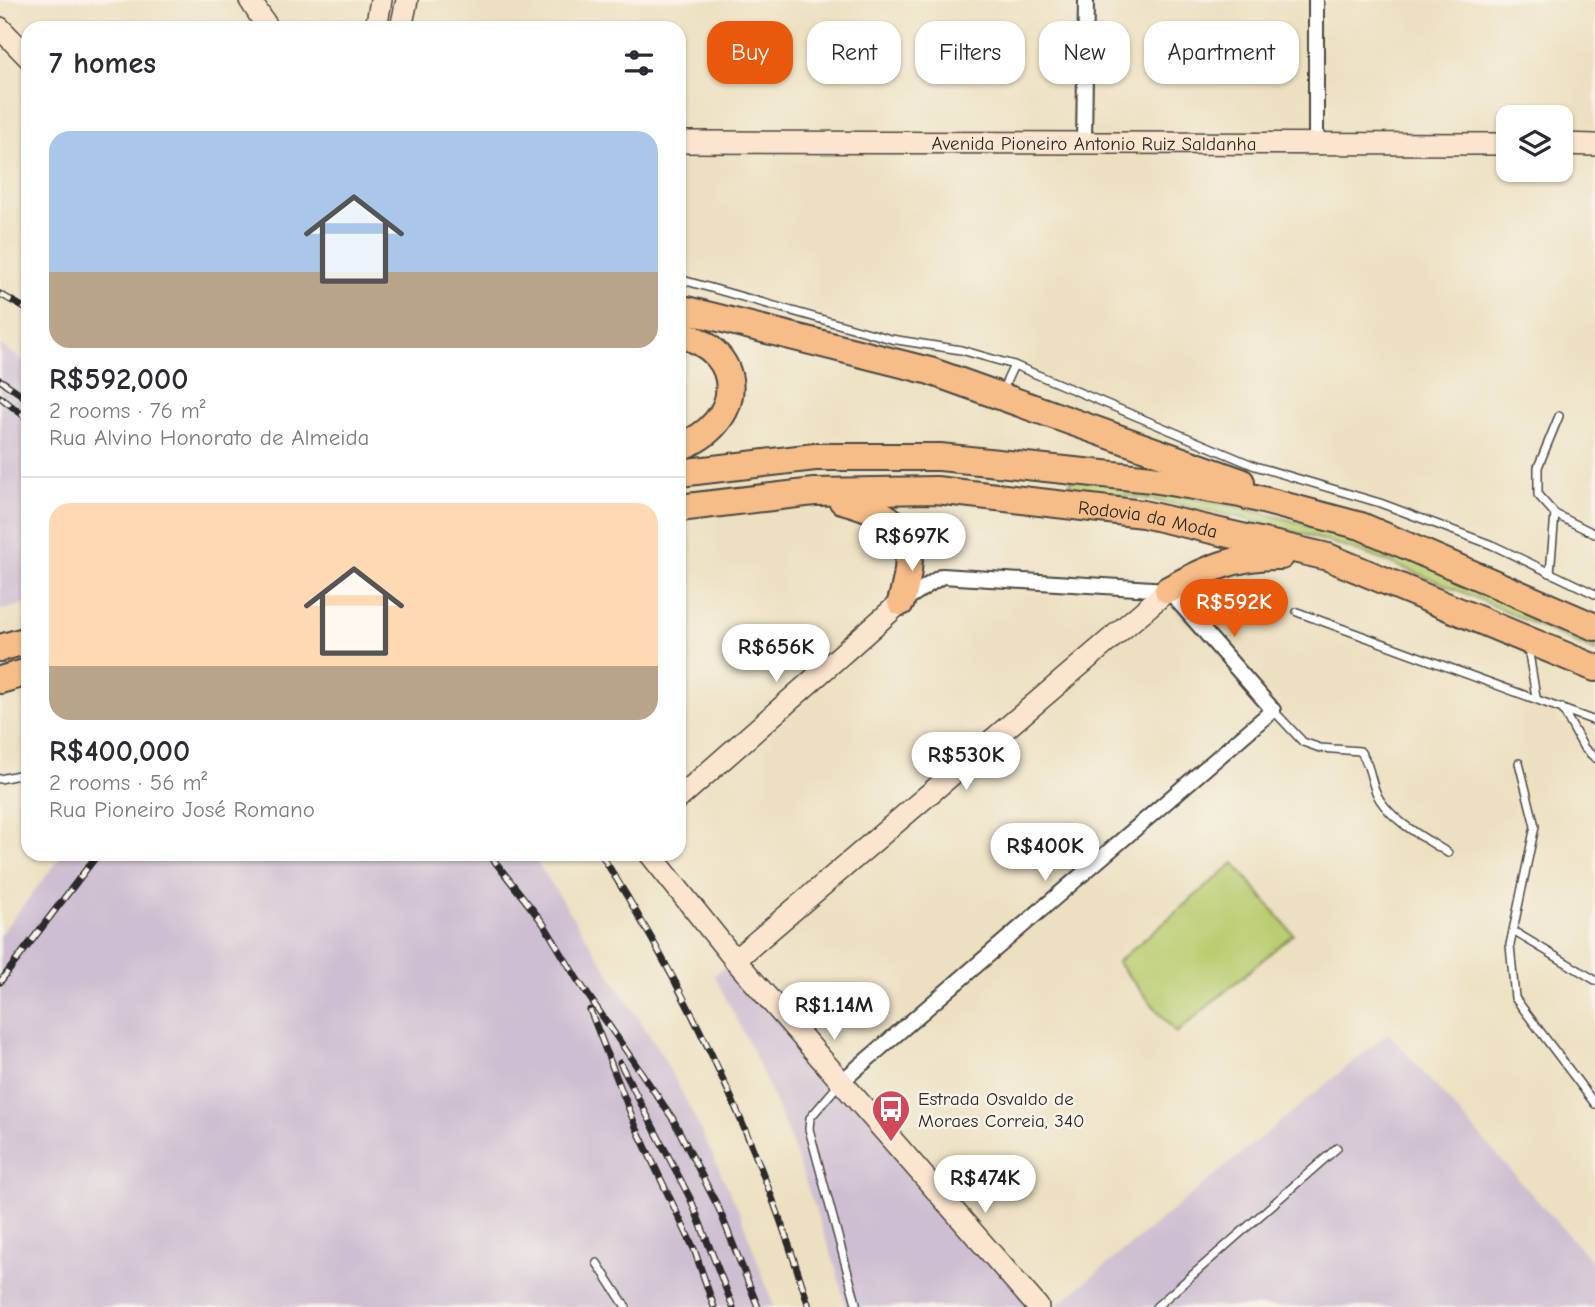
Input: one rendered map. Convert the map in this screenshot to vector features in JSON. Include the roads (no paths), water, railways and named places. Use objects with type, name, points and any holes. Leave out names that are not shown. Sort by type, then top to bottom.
[{"type":"highway","points":[[686,310],[930,372],[1361,526]]},
{"type":"highway","points":[[686,338],[712,351],[726,370],[730,383],[730,398],[719,422],[701,438],[686,444]]},
{"type":"highway","name":"Rodovia da Moda","points":[[686,472],[815,457],[940,457],[1152,479],[1240,494],[1361,526],[1595,627]]},
{"type":"highway","name":"Rodovia da Moda","points":[[686,508],[814,492],[936,490],[1143,514],[1328,557],[1595,668]]},
{"type":"highway","points":[[814,492],[878,509],[900,528],[910,552],[901,602]]},
{"type":"highway","points":[[1168,590],[1208,568],[1252,555],[1328,557]]},
{"type":"highway","points":[[0,648],[21,642]]},
{"type":"highway","points":[[0,680],[21,674]]},
{"type":"street","points":[[250,0],[264,21]]},
{"type":"street","points":[[377,21],[381,0]]},
{"type":"street","points":[[402,21],[407,0]]},
{"type":"street","points":[[1084,142],[1086,0]]},
{"type":"street","points":[[1316,0],[1316,142]]},
{"type":"street","points":[[0,28],[21,50]]},
{"type":"street","name":"Avenida Pioneiro Antonio Ruiz Saldanha","points":[[686,142],[1496,144]]},
{"type":"street","points":[[1573,144],[1595,145]]},
{"type":"street","points":[[686,791],[901,602],[942,576],[1168,590],[1273,710],[841,1082]]},
{"type":"street","points":[[735,960],[1168,590]]},
{"type":"street","points":[[656,861],[735,960],[1038,1307]]},
{"type":"lane","points":[[686,281],[891,339],[961,351],[1014,365],[1255,466],[1380,503],[1492,545],[1595,594]]},
{"type":"lane","points":[[1000,395],[1014,365]]},
{"type":"lane","points":[[1559,416],[1538,467],[1538,495],[1555,514],[1595,534]]},
{"type":"lane","points":[[1550,573],[1555,514]]},
{"type":"lane","points":[[1297,612],[1536,697],[1595,721]]},
{"type":"lane","points":[[1527,640],[1536,697]]},
{"type":"lane","points":[[1562,708],[1584,748],[1595,758]]},
{"type":"lane","points":[[1273,710],[1303,742],[1320,748],[1360,751],[1368,761],[1378,799],[1398,820],[1448,853]]},
{"type":"lane","points":[[1519,763],[1535,826],[1510,945],[1515,998],[1595,1104]]},
{"type":"lane","points":[[0,779],[21,774]]},
{"type":"lane","points":[[1513,931],[1595,980]]},
{"type":"lane","points":[[841,1082],[810,1118],[809,1129],[858,1307]]},
{"type":"lane","points":[[1156,1307],[1337,1149]]},
{"type":"lane","points":[[597,1263],[625,1307]]},
{"type":"railway","points":[[0,294],[21,306]]},
{"type":"railway","points":[[0,380],[21,394]]},
{"type":"railway","points":[[0,397],[21,414]]},
{"type":"railway","points":[[0,982],[93,861]]},
{"type":"railway","points":[[494,861],[543,923],[577,979],[673,1119],[719,1209],[758,1307]]},
{"type":"railway","points":[[605,861],[665,962],[720,1073],[768,1188],[809,1307]]},
{"type":"railway","points":[[590,1010],[636,1127],[694,1249],[714,1307]]},
{"type":"railway","points":[[620,1063],[691,1200],[733,1307]]},
{"type":"place","name":"Estrada Osvaldo de Moraes Correia, 340","points":[[891,1143]]}]
